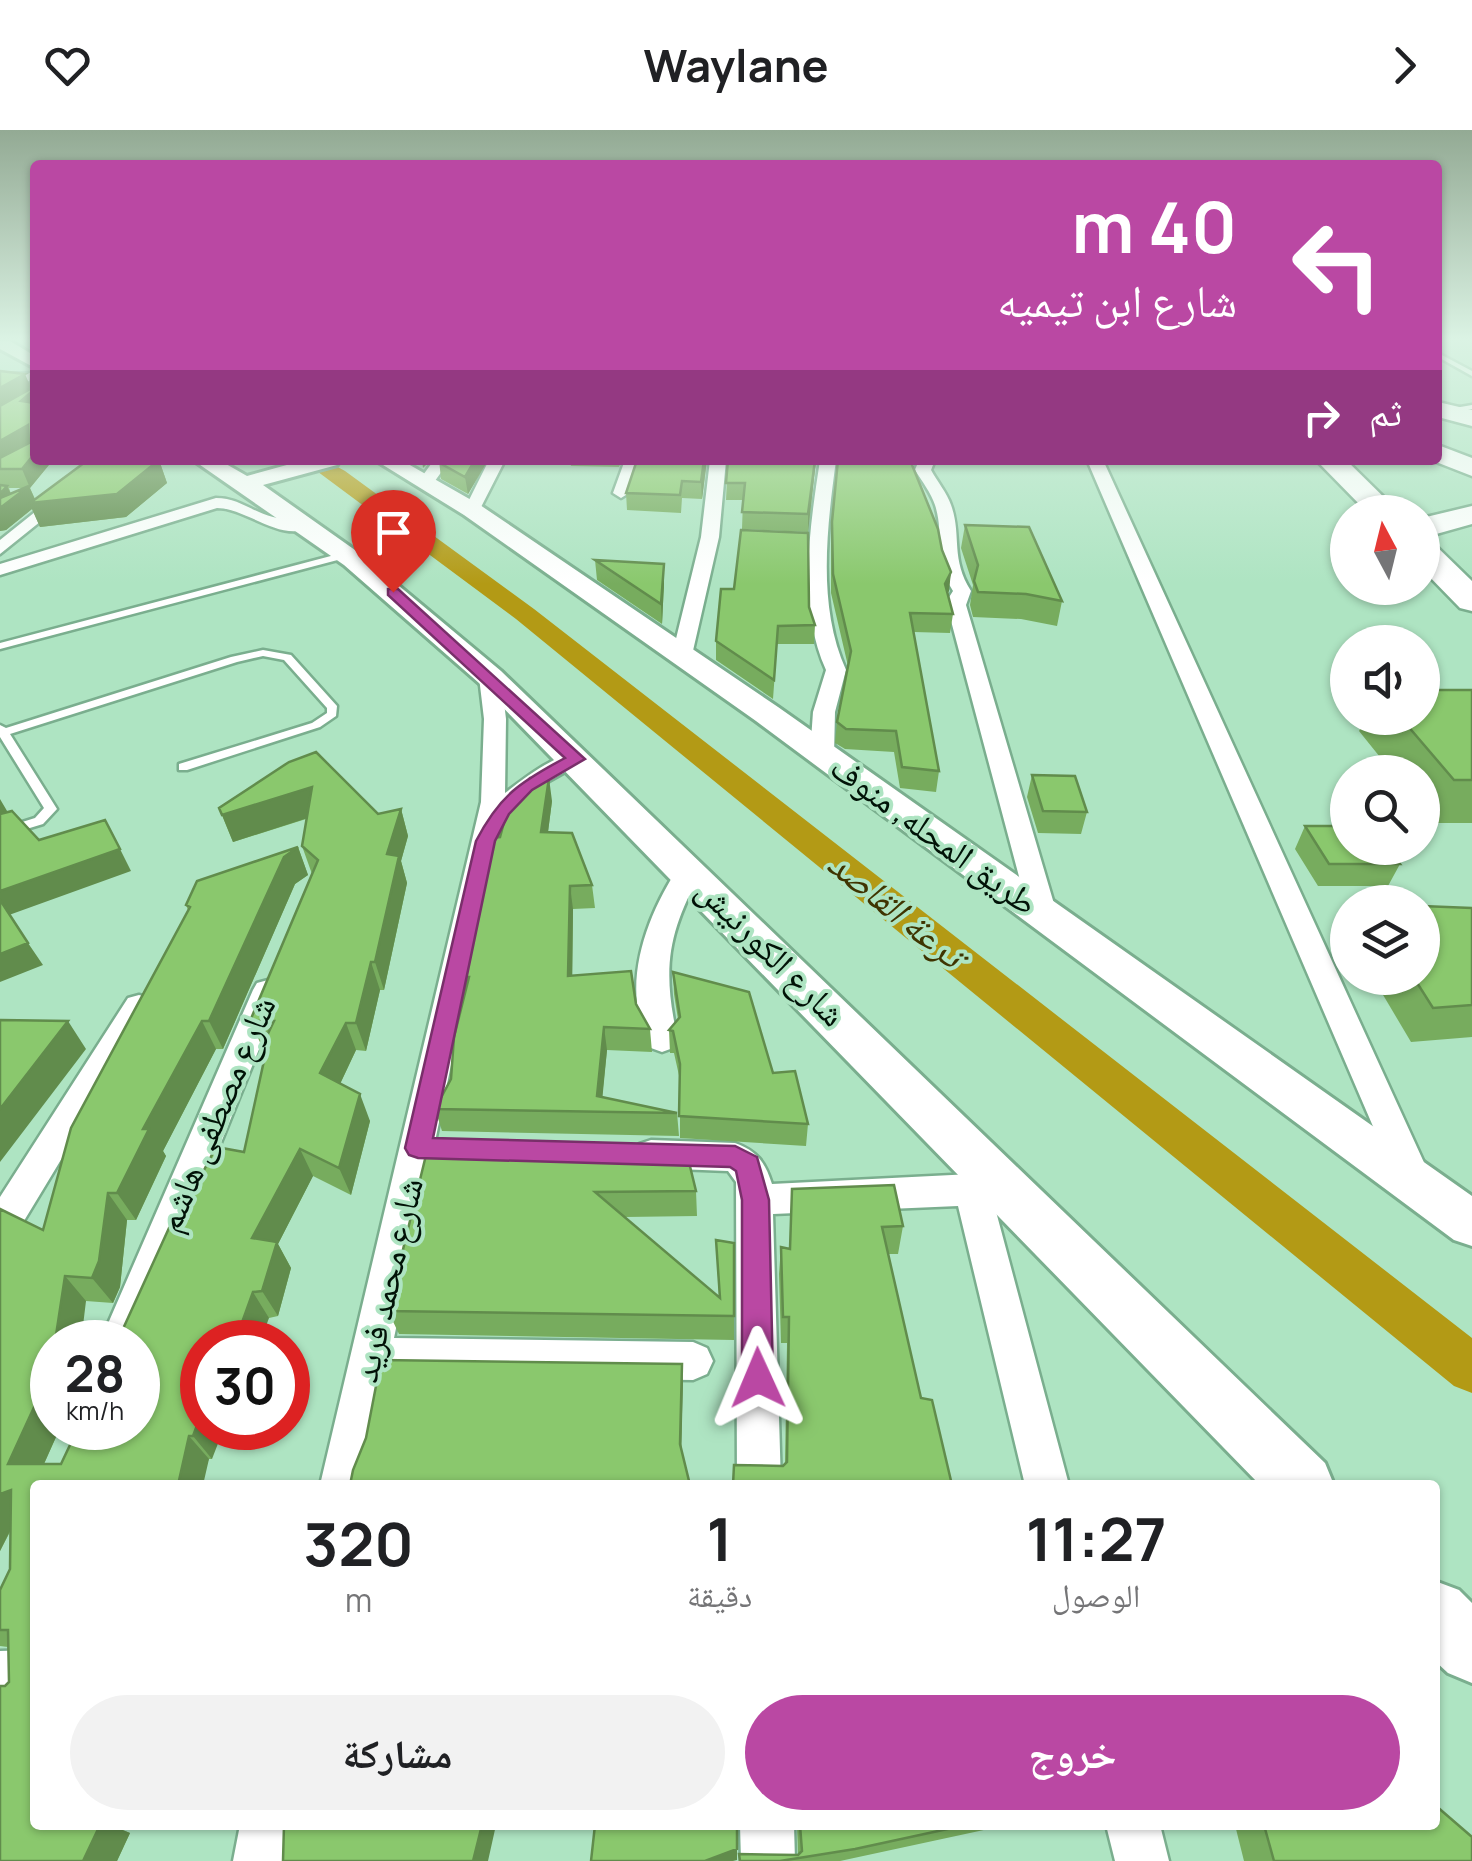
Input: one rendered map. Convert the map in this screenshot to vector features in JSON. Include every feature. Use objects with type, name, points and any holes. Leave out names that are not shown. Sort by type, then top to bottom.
[{"type":"highway","points":[[1443,422],[1472,452]]},
{"type":"highway","points":[[1442,454],[1472,468]]},
{"type":"highway","points":[[1335,465],[1366,495]]},
{"type":"highway","points":[[1440,521],[1472,515]]},
{"type":"highway","points":[[1440,569],[1472,602]]},
{"type":"main road","name":"شارع الكورنيش","points":[[213,465],[246,483],[346,555],[490,677],[689,871],[991,1190],[1299,1480]]},
{"type":"main road","points":[[246,483],[311,465]]},
{"type":"main road","name":"طريق المحله, منوف","points":[[408,465],[434,471],[472,510],[822,754],[1472,1224]]},
{"type":"main road","points":[[1440,1619],[1472,1649]]},
{"type":"street","points":[[0,549],[104,465]]},
{"type":"street","points":[[472,510],[494,465]]},
{"type":"street","points":[[621,493],[631,465]]},
{"type":"street","points":[[682,655],[719,538],[718,465]]},
{"type":"street","points":[[822,754],[824,712],[836,670],[826,656],[811,541],[827,465]]},
{"type":"street","points":[[925,465],[923,470],[944,507],[952,575],[962,591],[961,600],[956,602],[1043,914]]},
{"type":"street","points":[[1097,465],[1416,1183]]},
{"type":"street","points":[[0,558],[246,483]]},
{"type":"street","points":[[32,496],[64,496]]},
{"type":"street","points":[[0,570],[216,503],[229,503],[268,522],[306,525]]},
{"type":"street","name":"شارع محمد فريد","points":[[343,1480],[486,841],[495,767],[490,677]]},
{"type":"street","name":"شارع محمد فريد","points":[[486,841],[501,812],[525,786],[576,759]]},
{"type":"street","points":[[662,1040],[651,992],[653,947],[666,907],[689,871]]},
{"type":"street","name":"شارع مصطفى هاشم","points":[[129,1320],[281,959]]},
{"type":"street","points":[[0,1228],[152,986]]},
{"type":"street","points":[[418,1148],[457,1149]]},
{"type":"street","points":[[616,1154],[735,1157],[748,1164],[756,1200],[759,1480]]},
{"type":"street","points":[[756,1200],[991,1190],[1046,1480]]},
{"type":"street","points":[[372,1357],[694,1361]]},
{"type":"street","points":[[0,1676],[30,1674]]},
{"type":"street","points":[[260,1861],[266,1830]]},
{"type":"street","points":[[767,1830],[768,1861]]},
{"type":"street","points":[[1134,1830],[1142,1861]]},
{"type":"lane","points":[[0,646],[346,555]]},
{"type":"lane","points":[[0,834],[39,821],[51,809],[1,730],[263,653],[286,657],[331,702],[332,714],[316,725],[182,767]]},
{"type":"building","points":[[0,422],[30,422],[30,459],[22,469],[0,469],[0,458],[29,443],[28,425],[0,441]]},
{"type":"building","points":[[81,465],[153,465],[117,494],[30,503]]},
{"type":"building","points":[[443,465],[472,465],[465,477]]},
{"type":"building","points":[[635,465],[703,465],[701,482],[682,481],[680,495],[626,493]]},
{"type":"building","points":[[728,465],[814,465],[808,514],[742,512],[745,483],[726,483]]},
{"type":"building","points":[[838,465],[912,465],[951,572],[945,584],[953,614],[910,613],[939,771],[902,767],[896,731],[846,729],[837,722],[851,651],[833,574],[832,522]]},
{"type":"building","points":[[29,486],[0,508],[0,498]]},
{"type":"building","points":[[965,525],[1029,527],[1062,601],[1026,594],[978,592],[974,581],[978,565]]},
{"type":"building","points":[[741,530],[808,533],[809,607],[815,625],[778,626],[774,680],[716,641],[721,589],[734,589]]},
{"type":"building","points":[[595,560],[664,564],[661,604]]},
{"type":"building","points":[[1440,690],[1472,690],[1472,780],[1454,780],[1440,764],[1440,755],[1433,755],[1416,735],[1440,735]]},
{"type":"building","points":[[316,752],[378,814],[401,809],[387,854],[399,856],[375,962],[371,962],[356,1023],[346,1023],[320,1073],[360,1094],[339,1168],[300,1149],[252,1238],[277,1242],[262,1291],[253,1292],[243,1320],[180,1320],[180,1450],[186,1450],[179,1480],[30,1480],[30,1830],[98,1830],[83,1861],[0,1861],[0,1686],[9,1682],[8,1630],[0,1630],[0,1590],[10,1569],[11,1490],[0,1494],[0,1209],[43,1230],[71,1128],[190,907],[186,905],[197,881],[298,847],[284,857],[209,1021],[202,1021],[143,1129],[149,1129],[117,1193],[108,1193],[99,1261],[92,1278],[65,1276],[58,1320],[30,1320],[30,1416],[8,1464],[61,1464],[68,1450],[160,1450],[160,1320],[127,1320],[169,1228],[174,1228],[216,1147],[244,1152],[267,1047],[262,1046],[274,1021],[250,1021],[318,860],[302,846],[312,787],[222,815],[219,808],[289,762]]},
{"type":"building","points":[[1032,775],[1075,776],[1087,812],[1043,811]]},
{"type":"building","points":[[530,778],[549,778],[541,832],[572,833],[592,885],[570,886],[568,976],[631,971],[636,1004],[650,1029],[604,1027],[597,1096],[677,1113],[435,1109],[451,1079],[454,1037],[469,977],[462,977],[492,838],[500,837],[510,800]]},
{"type":"building","points":[[12,811],[39,840],[105,820],[120,849],[0,891],[0,814]]},
{"type":"building","points":[[1305,826],[1330,826],[1329,864]]},
{"type":"building","points":[[0,900],[28,943],[0,954]]},
{"type":"building","points":[[1440,907],[1472,908],[1472,1005],[1433,1008],[1425,995],[1440,995]]},
{"type":"building","points":[[673,972],[749,992],[773,1073],[795,1071],[808,1124],[679,1116],[680,1064],[673,1031],[669,1030],[680,1017]]},
{"type":"building","points":[[0,1020],[68,1021],[0,1109]]},
{"type":"building","points":[[425,1140],[686,1150],[696,1191],[595,1192],[720,1298],[716,1240],[734,1243],[734,1316],[388,1311],[427,1151],[423,1150]]},
{"type":"building","points":[[894,1185],[903,1226],[882,1227],[921,1398],[932,1400],[951,1480],[733,1480],[734,1465],[783,1466],[787,1462],[789,1317],[783,1317],[781,1247],[790,1249],[792,1189]]},
{"type":"building","points":[[381,1360],[682,1364],[680,1444],[689,1480],[351,1480],[366,1438]]},
{"type":"building","points":[[1440,1809],[1472,1837],[1472,1861],[1274,1861],[1265,1830],[1440,1830]]},
{"type":"building","points":[[284,1830],[481,1830],[473,1861],[283,1861]]},
{"type":"building","points":[[594,1830],[737,1830],[737,1849],[705,1861],[591,1861]]},
{"type":"building","points":[[800,1830],[943,1830],[780,1861],[740,1861],[739,1854],[798,1855],[802,1851]]},
{"type":"waterway","name":"ترعة القاصد","points":[[320,465],[525,614],[1472,1369]]},
{"type":"route","points":[[393,592],[576,759],[525,786],[501,812],[486,841],[418,1148],[735,1157],[748,1164],[756,1200],[758,1378]]}]
